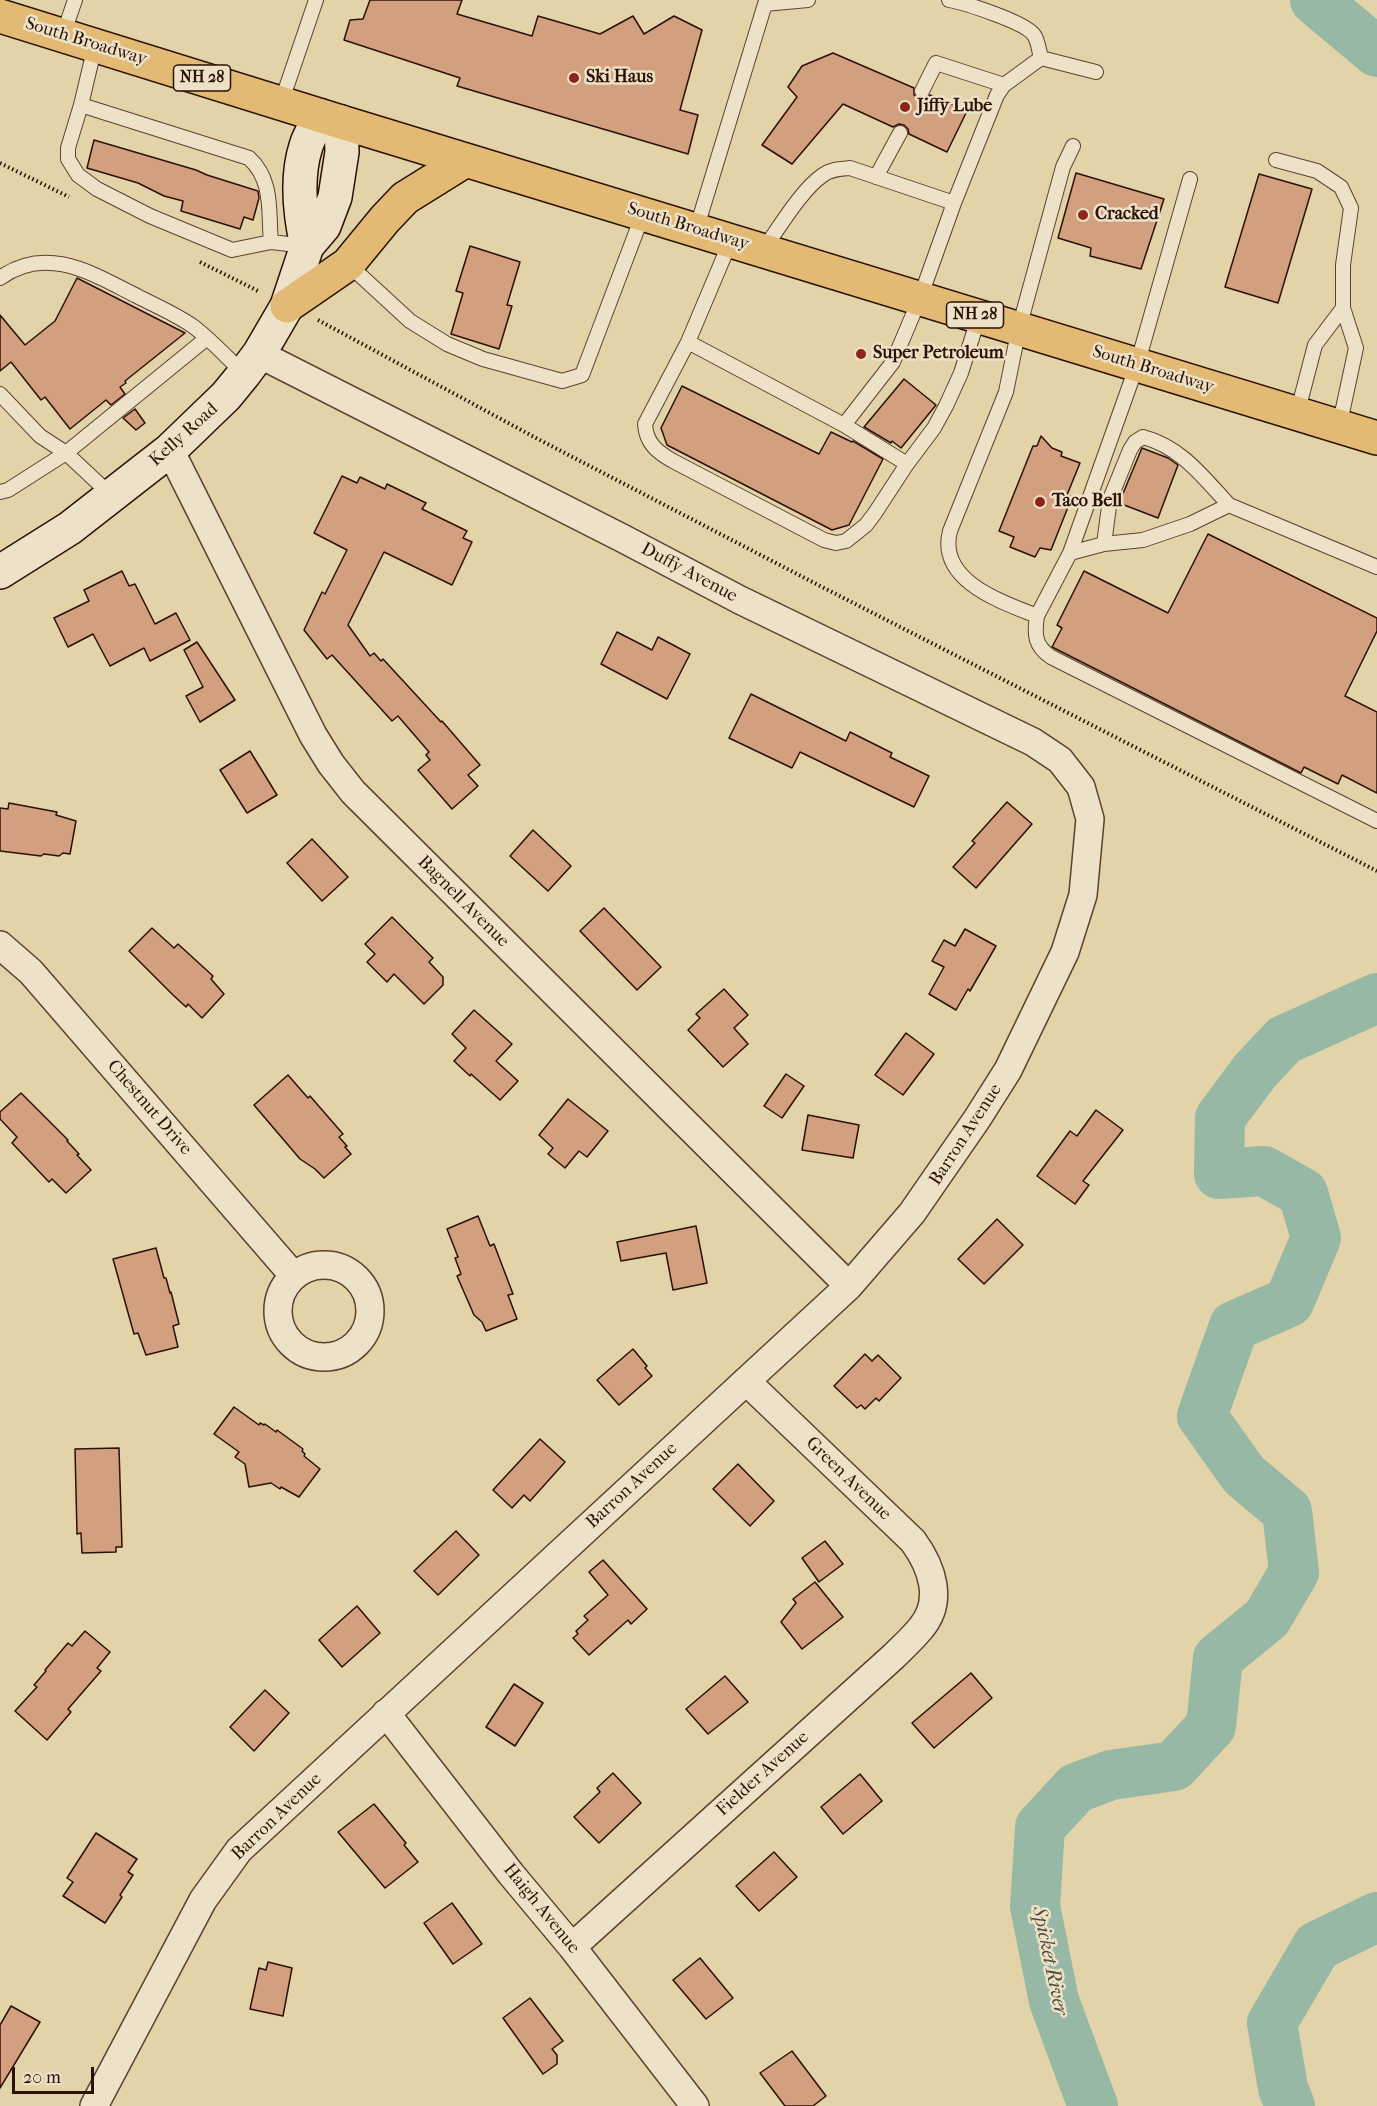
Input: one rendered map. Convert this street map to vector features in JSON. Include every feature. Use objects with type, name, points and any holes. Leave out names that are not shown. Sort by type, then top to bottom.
[{"type":"main road","name":"South Broadway","points":[[0,16],[1377,438]]},
{"type":"main road","points":[[287,306],[348,264],[405,198],[466,160]]},
{"type":"street","name":"Kelly Road","points":[[0,572],[70,528],[170,450],[226,396],[252,364],[287,306],[307,246],[324,226],[335,197],[342,152],[331,119]]},
{"type":"street","name":"Duffy Avenue","points":[[252,364],[389,418],[740,600],[1033,742],[1060,760],[1081,787],[1090,819]]},
{"type":"street","name":"Bagnell Avenue","points":[[170,450],[313,735],[331,764],[353,792],[849,1286]]},
{"type":"street","name":"Barron Avenue","points":[[94,2106],[203,1900],[239,1850],[849,1286],[912,1214],[945,1168],[1008,1070],[1065,952],[1083,895],[1090,819]]},
{"type":"street","name":"Chestnut Drive","points":[[0,945],[31,972],[293,1275]]},
{"type":"street","name":"Green Avenue","points":[[746,1381],[913,1541],[927,1564],[934,1588]]},
{"type":"street","name":"Fielder Avenue","points":[[572,1947],[909,1640],[922,1627],[932,1608],[934,1588]]},
{"type":"street","name":"Haigh Avenue","points":[[386,1713],[695,2106]]},
{"type":"lane","points":[[63,35],[75,0]]},
{"type":"lane","points":[[281,103],[316,0]]},
{"type":"lane","points":[[696,230],[765,4],[808,0]]},
{"type":"lane","points":[[949,0],[964,3],[1020,25],[1034,35],[1041,58]]},
{"type":"lane","points":[[95,45],[68,148],[68,159],[78,175],[96,189],[150,216],[232,250],[271,242],[307,246]]},
{"type":"lane","points":[[1041,58],[1096,72]]},
{"type":"lane","points":[[844,424],[893,362],[920,298],[954,203],[997,95],[1004,85],[1041,58]]},
{"type":"lane","points":[[922,91],[936,63],[1004,85]]},
{"type":"lane","points":[[81,105],[249,158],[263,174],[267,184],[271,242]]},
{"type":"lane","points":[[876,177],[900,134]]},
{"type":"lane","points":[[1038,616],[989,596],[974,586],[959,571],[950,557],[947,543],[1006,392],[1019,328],[1063,167],[1073,146]]},
{"type":"lane","points":[[1276,160],[1317,171],[1341,187],[1351,208],[1342,265],[1343,308],[1356,348],[1339,427]]},
{"type":"lane","points":[[763,250],[811,185],[824,174],[835,169],[850,168],[954,203]]},
{"type":"lane","points":[[1190,179],[1137,365],[1070,553],[1038,616],[1036,641],[1041,650],[1051,657],[1377,821]]},
{"type":"lane","points":[[348,264],[410,321],[428,334],[483,359],[562,381],[582,375],[644,213]]},
{"type":"lane","points":[[731,240],[688,342],[645,424],[645,434],[651,444],[666,457],[824,540],[836,543],[846,541],[866,525],[934,428],[961,374],[979,316]]},
{"type":"lane","points":[[0,278],[31,264],[57,263],[83,269],[179,317],[207,338],[252,364]]},
{"type":"lane","points":[[1297,414],[1315,345],[1343,308]]},
{"type":"lane","points":[[0,492],[8,490],[66,453],[207,338]]},
{"type":"lane","points":[[688,342],[844,424],[907,464]]},
{"type":"lane","points":[[0,394],[40,436],[66,453],[113,496]]},
{"type":"lane","points":[[1104,544],[1110,499],[1130,450],[1135,442],[1143,437],[1180,454],[1229,505],[1377,567]]},
{"type":"lane","points":[[1070,553],[1104,544],[1143,540],[1190,524],[1229,505]]},
{"type":"path","points":[[0,163],[78,201]]},
{"type":"path","points":[[194,259],[328,325],[536,438],[824,588],[1377,871]]},
{"type":"building","name":"Ski Haus","points":[[370,0],[462,0],[457,14],[532,36],[538,16],[600,34],[633,16],[644,34],[674,16],[702,30],[680,110],[698,115],[688,154],[457,86],[460,78],[344,40],[350,20],[363,19]]},
{"type":"building","name":"Jiffy Lube","points":[[833,53],[914,88],[914,95],[919,99],[926,99],[930,95],[967,111],[947,152],[909,134],[904,125],[899,124],[893,127],[843,104],[792,164],[762,145],[797,97],[788,87],[802,66]]},
{"type":"building","points":[[94,140],[258,191],[259,198],[253,220],[244,217],[240,229],[181,211],[183,201],[164,196],[138,183],[87,168]]},
{"type":"building","points":[[1076,173],[1164,199],[1141,269],[1090,256],[1091,248],[1058,238]]},
{"type":"building","points":[[1259,174],[1312,189],[1278,303],[1225,287]]},
{"type":"building","points":[[470,246],[520,262],[507,305],[512,306],[499,349],[451,334],[463,293],[456,291]]},
{"type":"building","points":[[77,278],[185,333],[125,381],[126,383],[120,387],[125,394],[111,405],[106,400],[70,429],[45,397],[41,400],[11,362],[0,371],[0,315],[25,345],[55,321]]},
{"type":"building","points":[[904,379],[936,405],[901,448],[864,427]]},
{"type":"building","points":[[682,386],[819,454],[831,432],[853,441],[883,459],[849,525],[832,530],[667,445],[661,428]]},
{"type":"building","points":[[135,409],[145,423],[136,430],[123,418]]},
{"type":"building","name":"Taco Bell","points":[[1041,436],[1052,448],[1062,452],[1061,456],[1080,463],[1067,495],[1072,497],[1051,550],[1040,548],[1035,557],[1010,547],[1014,537],[999,531],[1033,446],[1037,446]]},
{"type":"building","points":[[1142,448],[1168,458],[1178,465],[1158,518],[1119,503]]},
{"type":"building","points":[[342,476],[357,483],[360,477],[385,489],[387,484],[426,503],[422,509],[467,531],[463,538],[472,542],[452,585],[384,552],[348,625],[370,656],[374,653],[381,661],[383,659],[480,765],[468,775],[478,786],[452,809],[418,770],[430,760],[426,755],[429,752],[398,716],[392,721],[332,655],[327,659],[304,630],[322,592],[325,594],[347,550],[314,533]]},
{"type":"building","points":[[1208,534],[1377,618],[1377,631],[1345,696],[1377,712],[1377,793],[1342,775],[1338,784],[1304,767],[1301,773],[1052,647],[1062,628],[1057,625],[1084,571],[1168,613]]},
{"type":"building","points":[[122,571],[129,586],[135,584],[155,624],[176,613],[190,640],[150,661],[144,648],[110,666],[93,634],[68,647],[54,618],[89,601],[84,590]]},
{"type":"building","points":[[617,632],[652,650],[658,637],[690,654],[667,699],[601,664]]},
{"type":"building","points":[[197,642],[235,700],[200,722],[186,696],[203,687],[184,650]]},
{"type":"building","points":[[751,694],[846,741],[850,732],[892,753],[890,757],[929,776],[914,807],[800,752],[792,768],[729,738]]},
{"type":"building","points":[[250,751],[277,795],[247,813],[220,770]]},
{"type":"building","points":[[1007,802],[1032,824],[976,888],[953,867],[975,843],[972,841]]},
{"type":"building","points":[[9,803],[57,812],[56,815],[76,821],[70,854],[41,856],[0,851],[0,808],[8,809]]},
{"type":"building","points":[[533,830],[571,866],[548,891],[510,856]]},
{"type":"building","points":[[312,839],[348,877],[322,901],[287,863]]},
{"type":"building","points":[[604,908],[661,967],[637,990],[580,931]]},
{"type":"building","points":[[392,917],[433,958],[429,962],[443,977],[443,985],[424,1004],[394,974],[387,982],[367,962],[375,954],[365,944]]},
{"type":"building","points":[[152,928],[174,948],[178,944],[213,976],[211,979],[224,994],[202,1018],[188,1004],[186,1007],[129,951]]},
{"type":"building","points":[[965,929],[996,946],[970,991],[968,989],[956,1010],[929,994],[944,967],[932,961],[944,940],[955,946]]},
{"type":"building","points":[[724,989],[748,1015],[734,1028],[748,1044],[723,1067],[688,1030],[700,1018],[696,1014]]},
{"type":"building","points":[[474,1010],[512,1044],[496,1061],[518,1081],[500,1100],[454,1061],[466,1048],[452,1034]]},
{"type":"building","points":[[906,1033],[934,1054],[903,1095],[875,1075]]},
{"type":"building","points":[[786,1074],[804,1086],[782,1118],[764,1106]]},
{"type":"building","points":[[288,1075],[343,1134],[339,1137],[351,1154],[324,1178],[300,1159],[254,1105]]},
{"type":"building","points":[[21,1093],[68,1140],[79,1154],[77,1155],[91,1170],[66,1193],[52,1179],[49,1182],[12,1143],[17,1137],[0,1119],[0,1112]]},
{"type":"building","points":[[568,1099],[608,1131],[587,1157],[579,1151],[565,1168],[548,1154],[553,1148],[539,1135]]},
{"type":"building","points":[[1096,1110],[1123,1130],[1083,1181],[1089,1185],[1075,1204],[1037,1176],[1070,1131],[1077,1136]]},
{"type":"building","points":[[808,1115],[859,1125],[853,1158],[802,1150]]},
{"type":"building","points":[[478,1216],[490,1246],[494,1244],[513,1294],[508,1295],[517,1319],[486,1331],[482,1322],[474,1315],[457,1276],[461,1274],[455,1258],[458,1257],[447,1229]]},
{"type":"building","points":[[997,1219],[1023,1245],[984,1284],[958,1259]]},
{"type":"building","points":[[696,1226],[707,1283],[673,1290],[666,1253],[621,1261],[617,1242]]},
{"type":"building","points":[[156,1248],[179,1324],[173,1326],[178,1347],[146,1355],[138,1333],[134,1334],[113,1259]]},
{"type":"building","points":[[633,1349],[652,1376],[619,1405],[597,1380]]},
{"type":"building","points":[[865,1354],[872,1361],[878,1355],[901,1378],[879,1401],[876,1398],[865,1409],[861,1405],[857,1408],[834,1386]]},
{"type":"building","points":[[234,1407],[259,1425],[260,1423],[265,1424],[276,1432],[277,1430],[303,1449],[304,1456],[320,1469],[299,1497],[271,1483],[249,1487],[245,1464],[235,1457],[239,1452],[214,1434]]},
{"type":"building","points":[[540,1439],[565,1462],[530,1501],[524,1495],[512,1508],[493,1490]]},
{"type":"building","points":[[119,1448],[122,1547],[116,1547],[116,1552],[82,1553],[81,1533],[77,1534],[75,1449]]},
{"type":"building","points":[[738,1464],[774,1501],[750,1526],[713,1489]]},
{"type":"building","points":[[456,1531],[479,1555],[438,1595],[414,1571]]},
{"type":"building","points":[[825,1541],[843,1564],[819,1582],[802,1558]]},
{"type":"building","points":[[603,1560],[647,1609],[631,1624],[628,1620],[589,1655],[573,1638],[578,1634],[576,1631],[588,1620],[584,1616],[608,1595],[589,1572]]},
{"type":"building","points":[[815,1582],[843,1617],[802,1649],[781,1622],[796,1603],[793,1599]]},
{"type":"building","points":[[357,1606],[380,1633],[342,1667],[319,1640]]},
{"type":"building","points":[[85,1631],[110,1652],[97,1668],[101,1671],[68,1709],[71,1712],[47,1740],[15,1711],[37,1687],[34,1685],[68,1643],[72,1646]]},
{"type":"building","points":[[971,1673],[992,1698],[934,1748],[912,1723]]},
{"type":"building","points":[[725,1676],[748,1702],[708,1734],[686,1709]]},
{"type":"building","points":[[514,1684],[543,1703],[515,1746],[486,1727]]},
{"type":"building","points":[[265,1690],[289,1713],[254,1751],[230,1727]]},
{"type":"building","points":[[613,1773],[641,1803],[599,1843],[574,1817],[600,1792],[597,1788]]},
{"type":"building","points":[[860,1774],[882,1801],[843,1834],[821,1807]]},
{"type":"building","points":[[374,1804],[406,1843],[404,1845],[418,1862],[385,1888],[338,1832]]},
{"type":"building","points":[[96,1833],[137,1859],[128,1872],[133,1875],[120,1895],[122,1897],[105,1923],[63,1896],[73,1882],[67,1878]]},
{"type":"building","points":[[774,1852],[797,1877],[759,1911],[736,1886]]},
{"type":"building","points":[[452,1903],[482,1944],[453,1964],[424,1923]]},
{"type":"building","points":[[700,1958],[733,1998],[706,2019],[673,1980]]},
{"type":"building","points":[[268,1962],[292,1968],[283,2016],[250,2009],[259,1968],[266,1970]]},
{"type":"building","points":[[530,1998],[563,2041],[552,2049],[557,2055],[557,2064],[543,2074],[503,2018]]},
{"type":"building","points":[[11,2006],[40,2022],[0,2088],[0,2025]]},
{"type":"building","points":[[792,2051],[826,2096],[813,2106],[785,2106],[760,2073]]},
{"type":"waterway","name":"Spicket River","points":[[1315,0],[1377,52]]},
{"type":"waterway","name":"Spicket River","points":[[1093,2106],[1054,2001],[1035,1906],[1040,1827],[1076,1788],[1111,1775],[1174,1766],[1211,1726],[1218,1658],[1267,1618],[1294,1572],[1287,1511],[1244,1475],[1202,1416],[1234,1326],[1289,1302],[1316,1238],[1303,1193],[1264,1171],[1219,1174],[1220,1118],[1255,1071],[1284,1040],[1377,998]]},
{"type":"waterway","name":"Spicket River","points":[[1290,2106],[1283,2088],[1272,2023],[1317,1946],[1377,1917]]},
{"type":"place","name":"Ski Haus","points":[[574,78]]},
{"type":"place","name":"Jiffy Lube","points":[[905,107]]},
{"type":"place","name":"Cracked","points":[[1083,215]]},
{"type":"place","name":"Super Petroleum","points":[[861,354]]},
{"type":"place","name":"Taco Bell","points":[[1040,502]]}]
